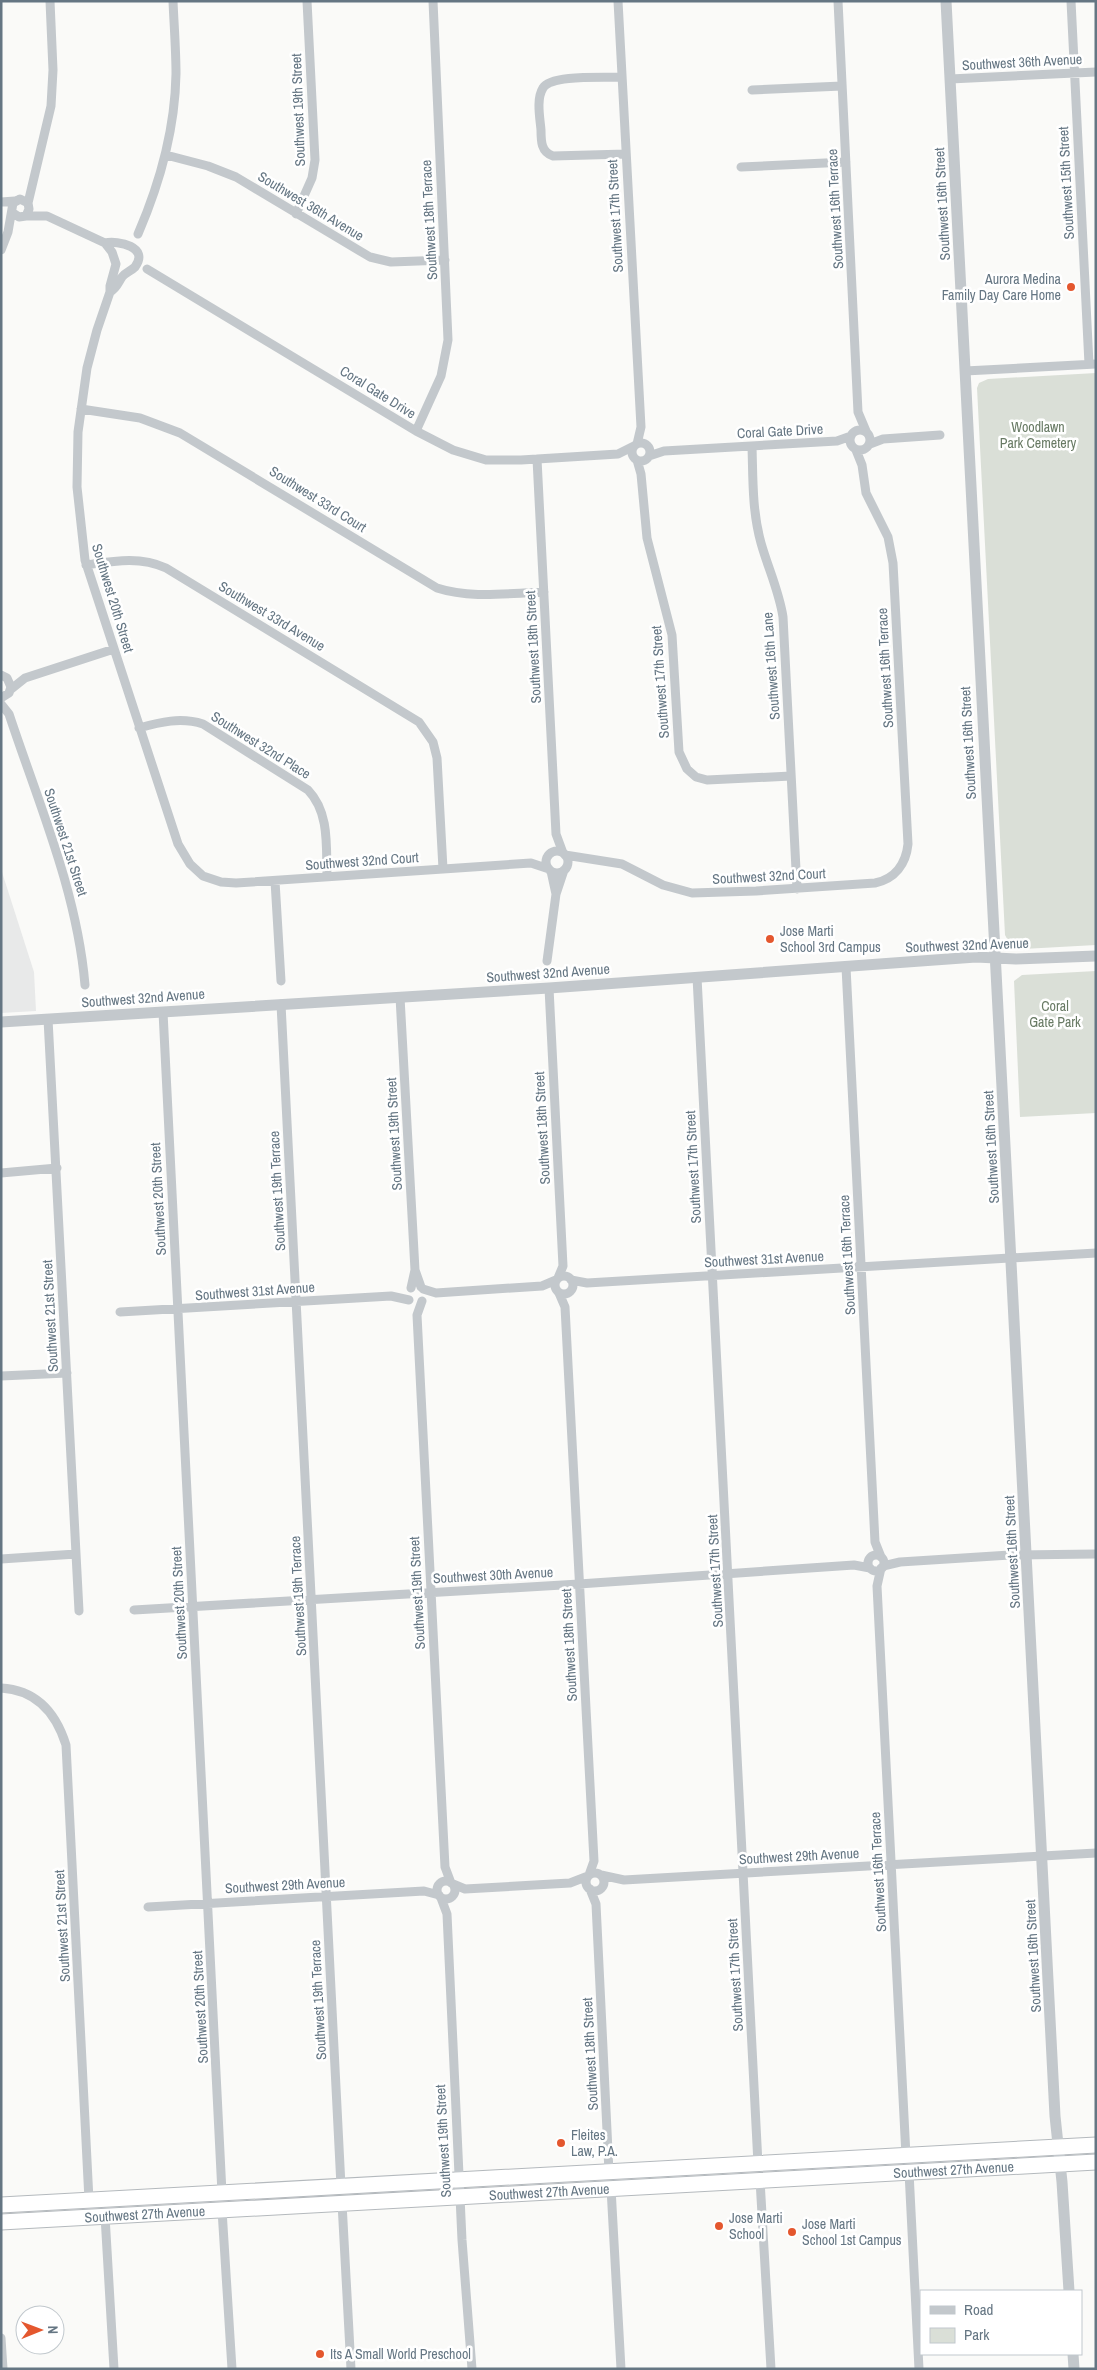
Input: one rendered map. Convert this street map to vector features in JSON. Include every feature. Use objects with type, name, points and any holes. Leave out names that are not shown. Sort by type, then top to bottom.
[{"type":"highway","name":"Southwest 27th Avenue","points":[[1,2205],[1096,2145]]},
{"type":"highway","points":[[760,2180],[766,2170],[778,2162]]},
{"type":"highway","name":"Southwest 27th Avenue","points":[[1,2222],[1096,2162]]},
{"type":"highway","points":[[742,2181],[754,2173],[758,2164]]},
{"type":"highway","points":[[222,2210],[233,2197],[246,2192]]},
{"type":"highway","points":[[205,2211],[218,2202],[222,2193]]},
{"type":"highway","points":[[89,2200],[93,2209],[103,2216]]},
{"type":"street","points":[[8,232],[29,212],[28,203],[31,184],[51,106],[53,70],[50,1]]},
{"type":"street","points":[[138,234],[166,155],[176,85],[173,1]]},
{"type":"street","name":"Southwest 19th Street","points":[[296,214],[310,184],[315,160],[307,1]]},
{"type":"street","name":"Southwest 18th Terrace","points":[[416,431],[436,390],[446,355],[448,331],[433,1]]},
{"type":"street","name":"Southwest 17th Street","points":[[618,1],[641,429],[648,452],[642,474]]},
{"type":"street","name":"Southwest 16th Terrace","points":[[838,1],[859,415],[853,434]]},
{"type":"street","name":"Southwest 16th Street","points":[[946,1],[1058,2148],[1069,2290]]},
{"type":"street","name":"Southwest 15th Street","points":[[1071,1],[1092,364]]},
{"type":"street","name":"Southwest 36th Avenue","points":[[950,79],[1096,72]]},
{"type":"street","points":[[622,77],[559,79],[544,86],[540,100],[541,142],[546,152],[556,157],[626,154]]},
{"type":"street","points":[[752,90],[842,86]]},
{"type":"street","name":"Southwest 36th Avenue","points":[[166,155],[226,172],[350,246],[378,260],[400,262],[445,260]]},
{"type":"street","points":[[741,167],[846,162]]},
{"type":"street","points":[[1,250],[8,232],[12,206],[31,184]]},
{"type":"street","points":[[1,202],[23,200],[44,212],[47,216],[105,243]]},
{"type":"street","points":[[1,208],[23,216],[47,216]]},
{"type":"street","name":"Southwest 20th Street","points":[[105,243],[128,244],[133,247],[138,261],[135,268],[122,276],[116,289],[110,292]]},
{"type":"street","name":"Southwest 20th Street","points":[[105,243],[115,259],[116,267],[90,354],[81,409],[77,447],[77,487],[81,536],[86,565],[175,838],[187,860],[197,871]]},
{"type":"street","name":"Coral Gate Drive","points":[[147,269],[416,431],[453,450],[478,458],[498,460],[537,459],[618,454],[636,459],[648,452],[837,441],[861,447]]},
{"type":"street","points":[[965,371],[1092,364]]},
{"type":"street","name":"Southwest 33rd Court","points":[[81,409],[148,420],[180,432],[437,588],[454,593],[474,594],[544,592]]},
{"type":"street","name":"Southwest 16th Terrace","points":[[859,415],[867,433],[861,447],[866,493],[888,537],[893,563],[908,844],[906,857],[896,873]]},
{"type":"street","name":"Southwest 17th Street","points":[[641,429],[632,452],[642,474],[647,538],[672,635],[678,741],[681,758],[687,769],[696,777],[713,780],[791,776]]},
{"type":"street","name":"Coral Gate Drive","points":[[837,441],[860,430],[867,433]]},
{"type":"street","points":[[867,433],[883,439]]},
{"type":"street","points":[[853,434],[861,447],[883,439],[940,435]]},
{"type":"street","points":[[635,445],[648,452]]},
{"type":"street","name":"Coral Gate Drive","points":[[618,454],[635,445]]},
{"type":"street","name":"Southwest 16th Lane","points":[[752,446],[754,510],[758,531],[778,594],[783,617],[797,889]]},
{"type":"street","name":"Southwest 18th Street","points":[[537,459],[556,834],[564,854]]},
{"type":"street","name":"Southwest 33rd Avenue","points":[[86,565],[137,560],[152,562],[166,568],[406,712],[419,722],[429,735],[437,758],[443,869]]},
{"type":"street","points":[[7,693],[25,678],[114,649]]},
{"type":"street","points":[[3,676],[25,678]]},
{"type":"street","name":"Southwest 21st Street","points":[[3,676],[7,693],[8,711],[70,901],[80,943],[85,985]]},
{"type":"street","name":"Southwest 21st Street","points":[[1,704],[8,711]]},
{"type":"street","name":"Southwest 32nd Place","points":[[139,728],[174,720],[203,724],[308,790],[319,804],[324,819],[327,877]]},
{"type":"street","name":"Southwest 18th Street","points":[[549,855],[556,834]]},
{"type":"street","points":[[548,961],[556,894],[568,861],[564,854],[556,851],[549,855],[546,862],[556,894]]},
{"type":"street","name":"Southwest 32nd Court","points":[[564,854],[587,860],[603,860],[622,864],[663,885],[692,893],[875,884],[886,880],[896,873]]},
{"type":"street","name":"Southwest 32nd Court","points":[[197,871],[210,879],[225,882],[275,880],[532,863],[549,855]]},
{"type":"street","name":"Southwest 32nd Court","points":[[565,869],[587,860]]},
{"type":"street","name":"Southwest 32nd Court","points":[[532,863],[550,870]]},
{"type":"street","points":[[550,870],[558,872],[565,869]]},
{"type":"street","points":[[275,880],[280,981]]},
{"type":"street","name":"Southwest 32nd Avenue","points":[[1,1022],[549,988],[976,957],[1096,956]]},
{"type":"street","name":"Southwest 16th Terrace","points":[[846,967],[906,2156]]},
{"type":"street","name":"Southwest 17th Street","points":[[697,977],[758,2164]]},
{"type":"street","name":"Southwest 18th Street","points":[[549,988],[563,1266],[557,1279]]},
{"type":"street","name":"Southwest 19th Street","points":[[400,997],[415,1270],[423,1294],[417,1316],[445,1870],[452,1890],[447,1911],[459,2180],[472,2369]]},
{"type":"street","name":"Southwest 19th Terrace","points":[[281,1004],[341,2186]]},
{"type":"street","name":"Southwest 20th Street","points":[[163,1012],[222,2193]]},
{"type":"street","name":"Southwest 21st Street","points":[[48,1019],[79,1611]]},
{"type":"street","points":[[1,1173],[56,1168]]},
{"type":"street","name":"Southwest 31st Avenue","points":[[571,1279],[584,1283],[1096,1253]]},
{"type":"street","name":"Southwest 18th Street","points":[[563,1266],[571,1279]]},
{"type":"street","name":"Southwest 19th Street","points":[[415,1270],[410,1289],[410,1301],[417,1316]]},
{"type":"street","points":[[423,1294],[542,1286],[564,1276],[571,1279],[571,1290],[565,1294],[542,1286]]},
{"type":"street","points":[[557,1279],[555,1286],[558,1292]]},
{"type":"street","name":"Southwest 31st Avenue","points":[[571,1290],[584,1283]]},
{"type":"street","name":"Southwest 31st Avenue","points":[[120,1312],[391,1296],[410,1289],[423,1294],[417,1303],[391,1296]]},
{"type":"street","name":"Southwest 18th Street","points":[[565,1307],[571,1290]]},
{"type":"street","name":"Southwest 18th Street","points":[[558,1292],[565,1307],[594,1861],[600,1874]]},
{"type":"street","points":[[1,1376],[67,1372]]},
{"type":"street","points":[[1,1559],[76,1554]]},
{"type":"street","points":[[876,1563],[1096,1554]]},
{"type":"street","name":"Southwest 30th Avenue","points":[[134,1610],[579,1584],[876,1563]]},
{"type":"street","name":"Southwest 21st Street","points":[[1,1688],[20,1690],[38,1699],[59,1725],[66,1745],[89,2200]]},
{"type":"street","name":"Southwest 29th Avenue","points":[[602,1887],[624,1880],[1096,1853]]},
{"type":"street","name":"Southwest 18th Street","points":[[588,1876],[594,1861]]},
{"type":"street","name":"Southwest 19th Street","points":[[445,1870],[439,1891],[447,1911]]},
{"type":"street","points":[[452,1890],[570,1883],[595,1873],[600,1874],[604,1881],[602,1887],[596,1891],[570,1883]]},
{"type":"street","name":"Southwest 29th Avenue","points":[[600,1874],[624,1880]]},
{"type":"street","points":[[588,1876],[586,1882],[589,1888]]},
{"type":"street","points":[[445,1881],[452,1890],[447,1899],[439,1891],[445,1881]]},
{"type":"street","name":"Southwest 18th Street","points":[[596,1904],[602,1887]]},
{"type":"street","name":"Southwest 18th Street","points":[[589,1888],[596,1904],[609,2172]]},
{"type":"street","name":"Southwest 29th Avenue","points":[[148,1907],[439,1891]]},
{"type":"street","points":[[909,2172],[919,2369]]},
{"type":"street","points":[[760,2180],[771,2369]]},
{"type":"street","points":[[610,2188],[621,2369]]},
{"type":"street","points":[[342,2203],[351,2369]]},
{"type":"street","points":[[222,2210],[232,2369]]},
{"type":"street","points":[[103,2216],[114,2369]]},
{"type":"street","points":[[1,2338],[3,2369]]},
{"type":"street","points":[[1073,2355],[1074,2369]]},
{"type":"shaded area","points":[[1,869],[34,972],[36,1011],[1,1013]]},
{"type":"green space","name":"Woodlawn Park Cemetery","points":[[1096,373],[1096,945],[1023,949],[1011,946],[1005,935],[977,388],[979,383],[988,379]]},
{"type":"green space","name":"Coral Gate Park","points":[[1096,971],[1096,1113],[1020,1117],[1014,981],[1022,975]]},
{"type":"place","name":"Aurora Medina Family Day Care Home","points":[[1071,287]]},
{"type":"place","name":"Jose Marti School 3rd Campus","points":[[770,939]]},
{"type":"place","name":"Fleites Law, P.A.","points":[[561,2143]]},
{"type":"place","name":"Jose Marti School","points":[[719,2226]]},
{"type":"place","name":"Jose Marti School 1st Campus","points":[[792,2232]]},
{"type":"place","name":"Its A Small World Preschool","points":[[320,2354]]}]
